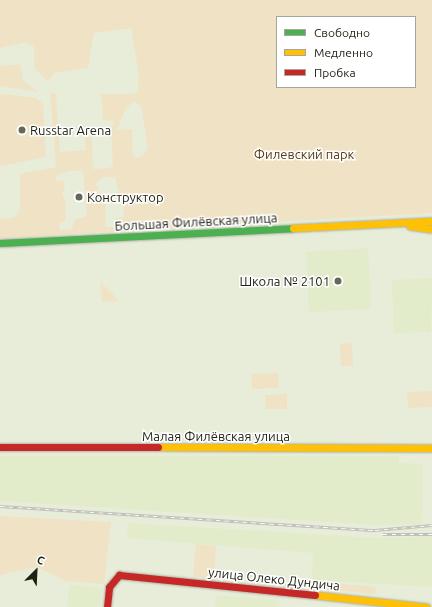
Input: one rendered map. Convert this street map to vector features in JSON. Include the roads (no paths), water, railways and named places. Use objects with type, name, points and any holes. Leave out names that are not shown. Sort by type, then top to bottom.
[{"type":"street","name":"Большая Филёвская улица","points":[[0,243],[394,225],[432,221]]},
{"type":"street","name":"Большая Филёвская улица","points":[[394,225],[432,229]]},
{"type":"street","name":"Малая Филёвская улица","points":[[0,447],[432,448]]},
{"type":"street","name":"улица Олеко Дундича","points":[[107,607],[109,587],[119,575],[426,607]]},
{"type":"railway","points":[[0,506],[375,530],[432,525]]},
{"type":"railway","points":[[383,534],[432,534]]},
{"type":"place","name":"Russtar Arena","points":[[22,130]]},
{"type":"place","name":"Конструктор","points":[[79,197]]},
{"type":"place","name":"Школа № 2101","points":[[338,281]]},
{"type":"park label","name":"Филевский парк","points":[[304,154]]}]
